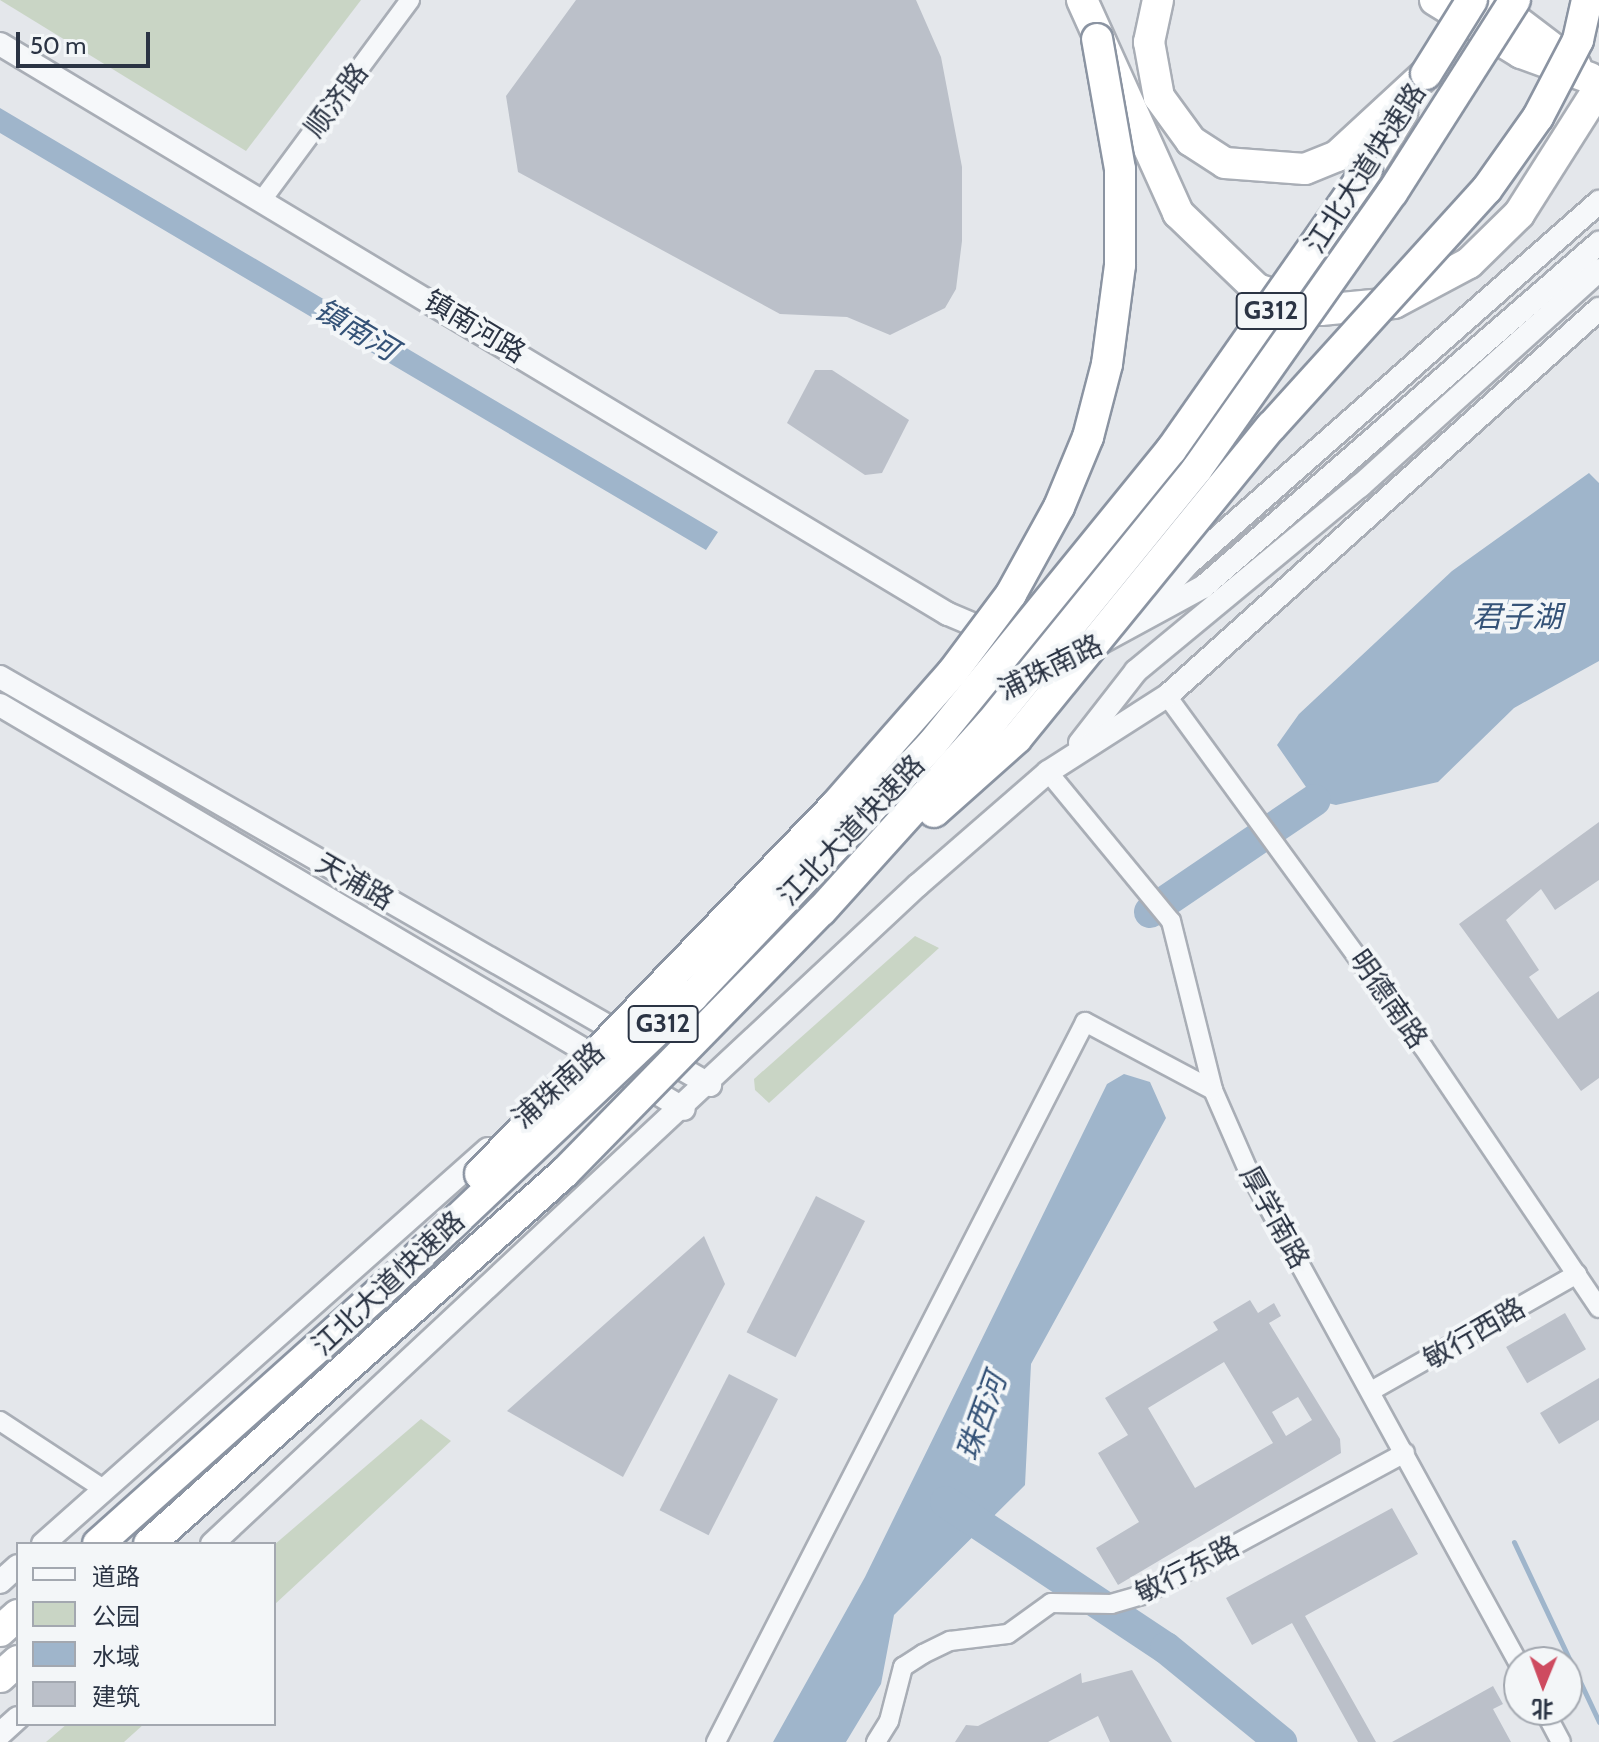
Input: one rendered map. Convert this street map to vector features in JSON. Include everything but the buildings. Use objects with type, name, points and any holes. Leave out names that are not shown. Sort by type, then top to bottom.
[{"type":"highway","points":[[1082,0],[1178,213],[1233,273],[1257,289],[1321,310],[1394,303],[1469,263],[1519,214],[1596,84]]},
{"type":"highway","points":[[1158,0],[1149,42],[1159,97],[1191,141],[1225,163],[1305,169],[1337,156],[1426,74]]},
{"type":"highway","name":"江北大道快速路","points":[[100,1542],[391,1282],[693,996],[932,744],[1171,450],[1426,74],[1472,0]]},
{"type":"highway","points":[[1489,0],[1596,84]]},
{"type":"highway","name":"江北大道快速路","points":[[151,1542],[564,1173],[821,911],[1088,610],[1197,469],[1392,193],[1515,0]]},
{"type":"highway","points":[[821,911],[1017,738],[1271,427],[1487,189],[1538,117],[1578,40],[1587,0]]},
{"type":"highway","points":[[1594,0],[1599,4]]},
{"type":"highway","points":[[1437,1],[1521,53],[1596,84]]},
{"type":"highway","points":[[391,1282],[508,1141],[835,806],[1011,594],[1088,437],[1107,364],[1120,265],[1120,169],[1097,39]]},
{"type":"highway","points":[[0,1677],[16,1663]]},
{"type":"street","name":"顺济路","points":[[262,200],[410,0]]},
{"type":"street","name":"镇南河路","points":[[0,44],[948,614],[1060,662]]},
{"type":"street","name":"浦珠南路","points":[[1131,629],[1199,553],[1599,202]]},
{"type":"street","name":"浦珠南路","points":[[45,1542],[994,691],[1131,629],[1203,587],[1599,243]]},
{"type":"street","name":"浦珠南路","points":[[1072,754],[1136,671],[1360,486],[1599,270]]},
{"type":"street","name":"浦珠南路","points":[[214,1542],[1048,772],[1167,696],[1599,309]]},
{"type":"street","points":[[948,614],[994,691]]},
{"type":"street","name":"天浦路","points":[[0,677],[710,1085]]},
{"type":"street","name":"明德南路","points":[[1167,696],[1278,842],[1599,1308]]},
{"type":"street","points":[[0,705],[684,1109]]},
{"type":"street","name":"厚学南路","points":[[1048,772],[1171,921],[1213,1090],[1247,1168],[1509,1646]]},
{"type":"street","points":[[717,1742],[1085,1022],[1213,1090]]},
{"type":"street","name":"敏行西路","points":[[1371,1391],[1577,1274]]},
{"type":"street","points":[[0,1421],[105,1490]]},
{"type":"street","name":"敏行东路","points":[[876,1742],[889,1721],[903,1667],[950,1641],[1008,1634],[1063,1601],[1131,1599],[1405,1453]]},
{"type":"street","points":[[0,1582],[16,1568]]},
{"type":"street","points":[[0,1734],[16,1720]]},
{"type":"green space","points":[[0,0],[361,0],[246,151]]},
{"type":"green space","points":[[915,936],[939,948],[769,1103],[755,1090],[754,1079]]},
{"type":"green space","points":[[421,1419],[451,1441],[276,1603],[276,1543]]},
{"type":"green space","points":[[65,1726],[142,1726],[124,1742],[46,1742]]},
{"type":"water","name":"镇南河","points":[[0,108],[718,532],[706,550],[196,249],[0,133]]},
{"type":"water","name":"君子湖","points":[[1589,473],[1599,483],[1599,661],[1514,708],[1438,782],[1336,805],[1315,800],[1277,745],[1299,714],[1452,571]]},
{"type":"water","name":"珠西河","points":[[1124,1074],[1150,1082],[1166,1118],[1031,1364],[1025,1485],[894,1615],[881,1684],[846,1742],[773,1742],[865,1577],[1107,1084]]},
{"type":"waterway","points":[[1150,912],[1315,800]]},
{"type":"waterway","points":[[946,1502],[1166,1648],[1281,1742]]},
{"type":"waterway","points":[[1514,1542],[1599,1722]]}]
